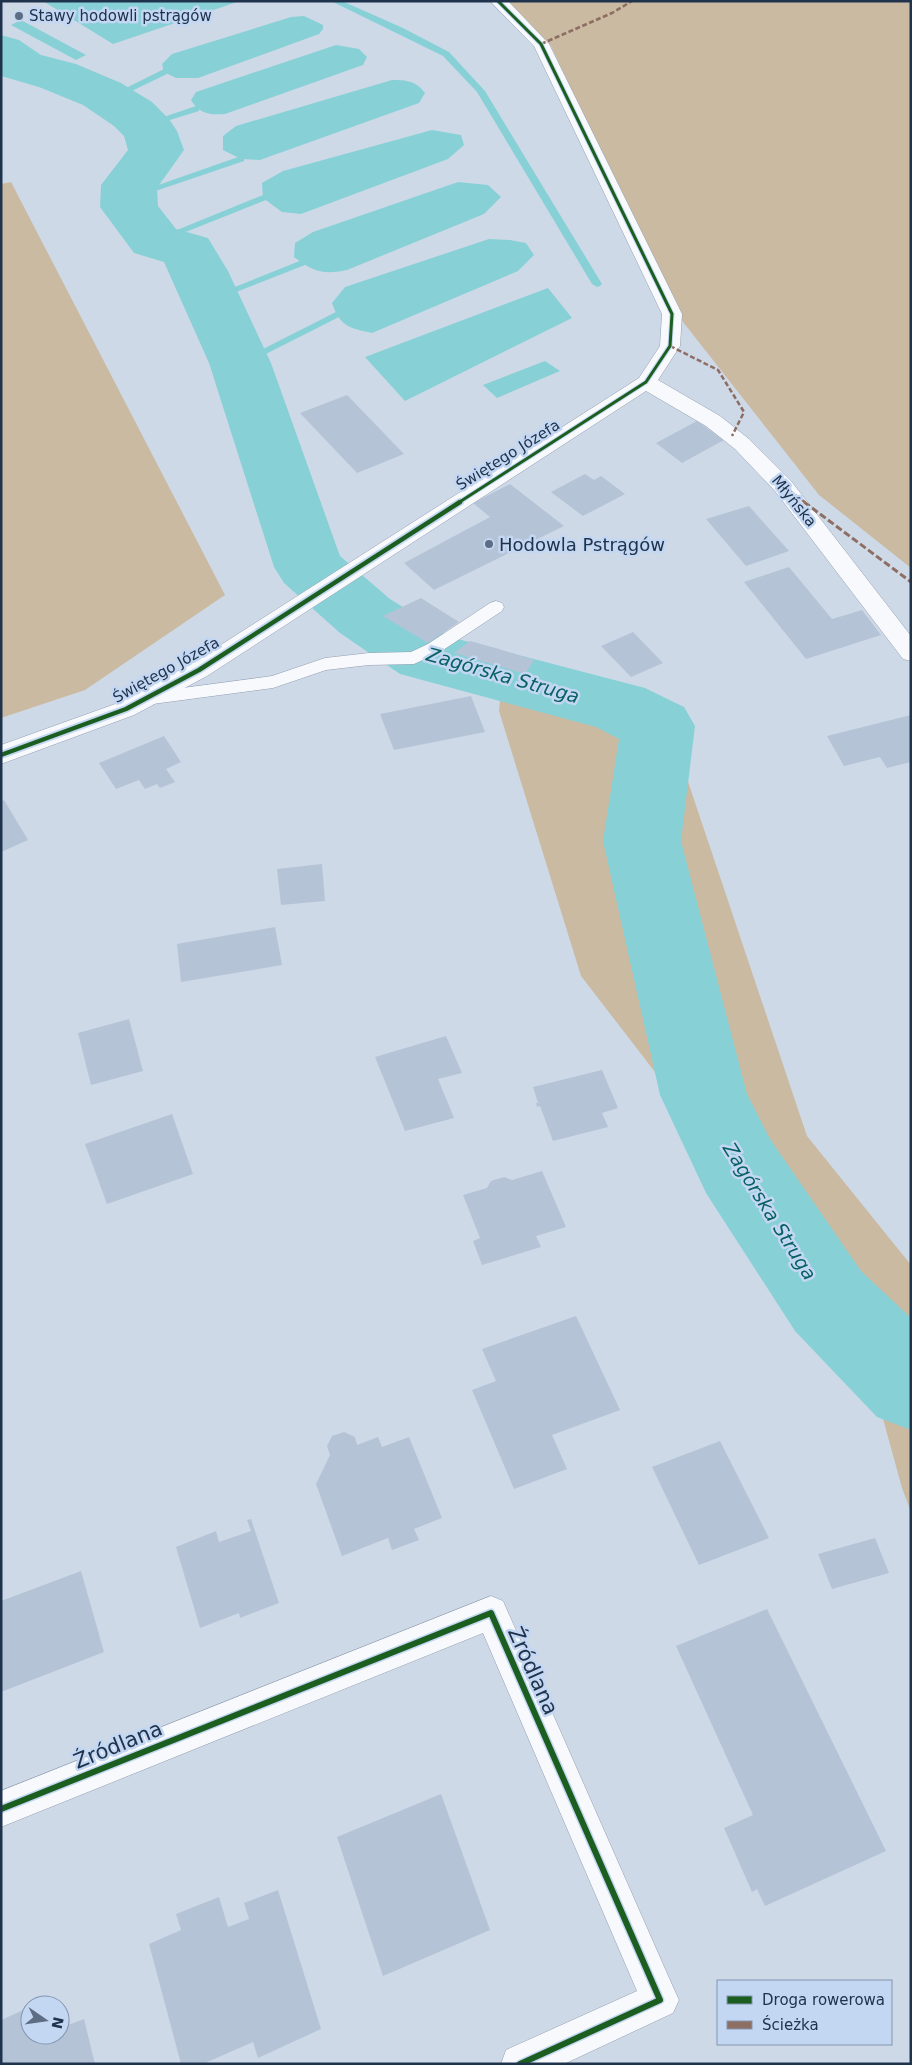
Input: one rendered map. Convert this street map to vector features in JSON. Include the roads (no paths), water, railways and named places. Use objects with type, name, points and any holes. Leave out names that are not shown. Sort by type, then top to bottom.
[{"type":"street","name":"Świętego Józefa","points":[[1,755],[126,709],[199,670],[646,382],[670,346],[672,314],[541,44],[498,1]]},
{"type":"street","name":"Młyńska","points":[[646,382],[713,421],[742,444],[784,486],[911,653]]},
{"type":"street","name":"Źródlana","points":[[1,1809],[491,1613],[660,2000],[520,2064]]},
{"type":"lane","points":[[145,699],[273,682],[325,664],[370,659],[414,658],[434,648],[496,607]]},
{"type":"waterway","points":[[335,1],[400,30],[446,54],[481,91],[597,284]]},
{"type":"waterway","name":"Zagórska Struga","points":[[1,51],[23,67],[57,75],[102,94],[133,114],[150,131],[156,150],[146,166],[129,185],[129,207],[155,241],[187,250],[198,271],[240,363],[309,567],[365,616],[426,656],[619,707],[658,726],[642,841],[704,1095],[738,1166],[828,1301],[911,1385]]},
{"type":"waterway","points":[[108,99],[164,72]]},
{"type":"waterway","points":[[144,125],[196,109]]},
{"type":"waterway","points":[[129,197],[241,159]]},
{"type":"waterway","points":[[155,241],[263,198]]},
{"type":"waterway","points":[[210,299],[302,263]]},
{"type":"waterway","points":[[240,363],[336,315]]},
{"type":"place","name":"Stawy hodowli pstrągów","points":[[19,16]]},
{"type":"place","name":"Hodowla Pstrągów","points":[[489,544]]}]
